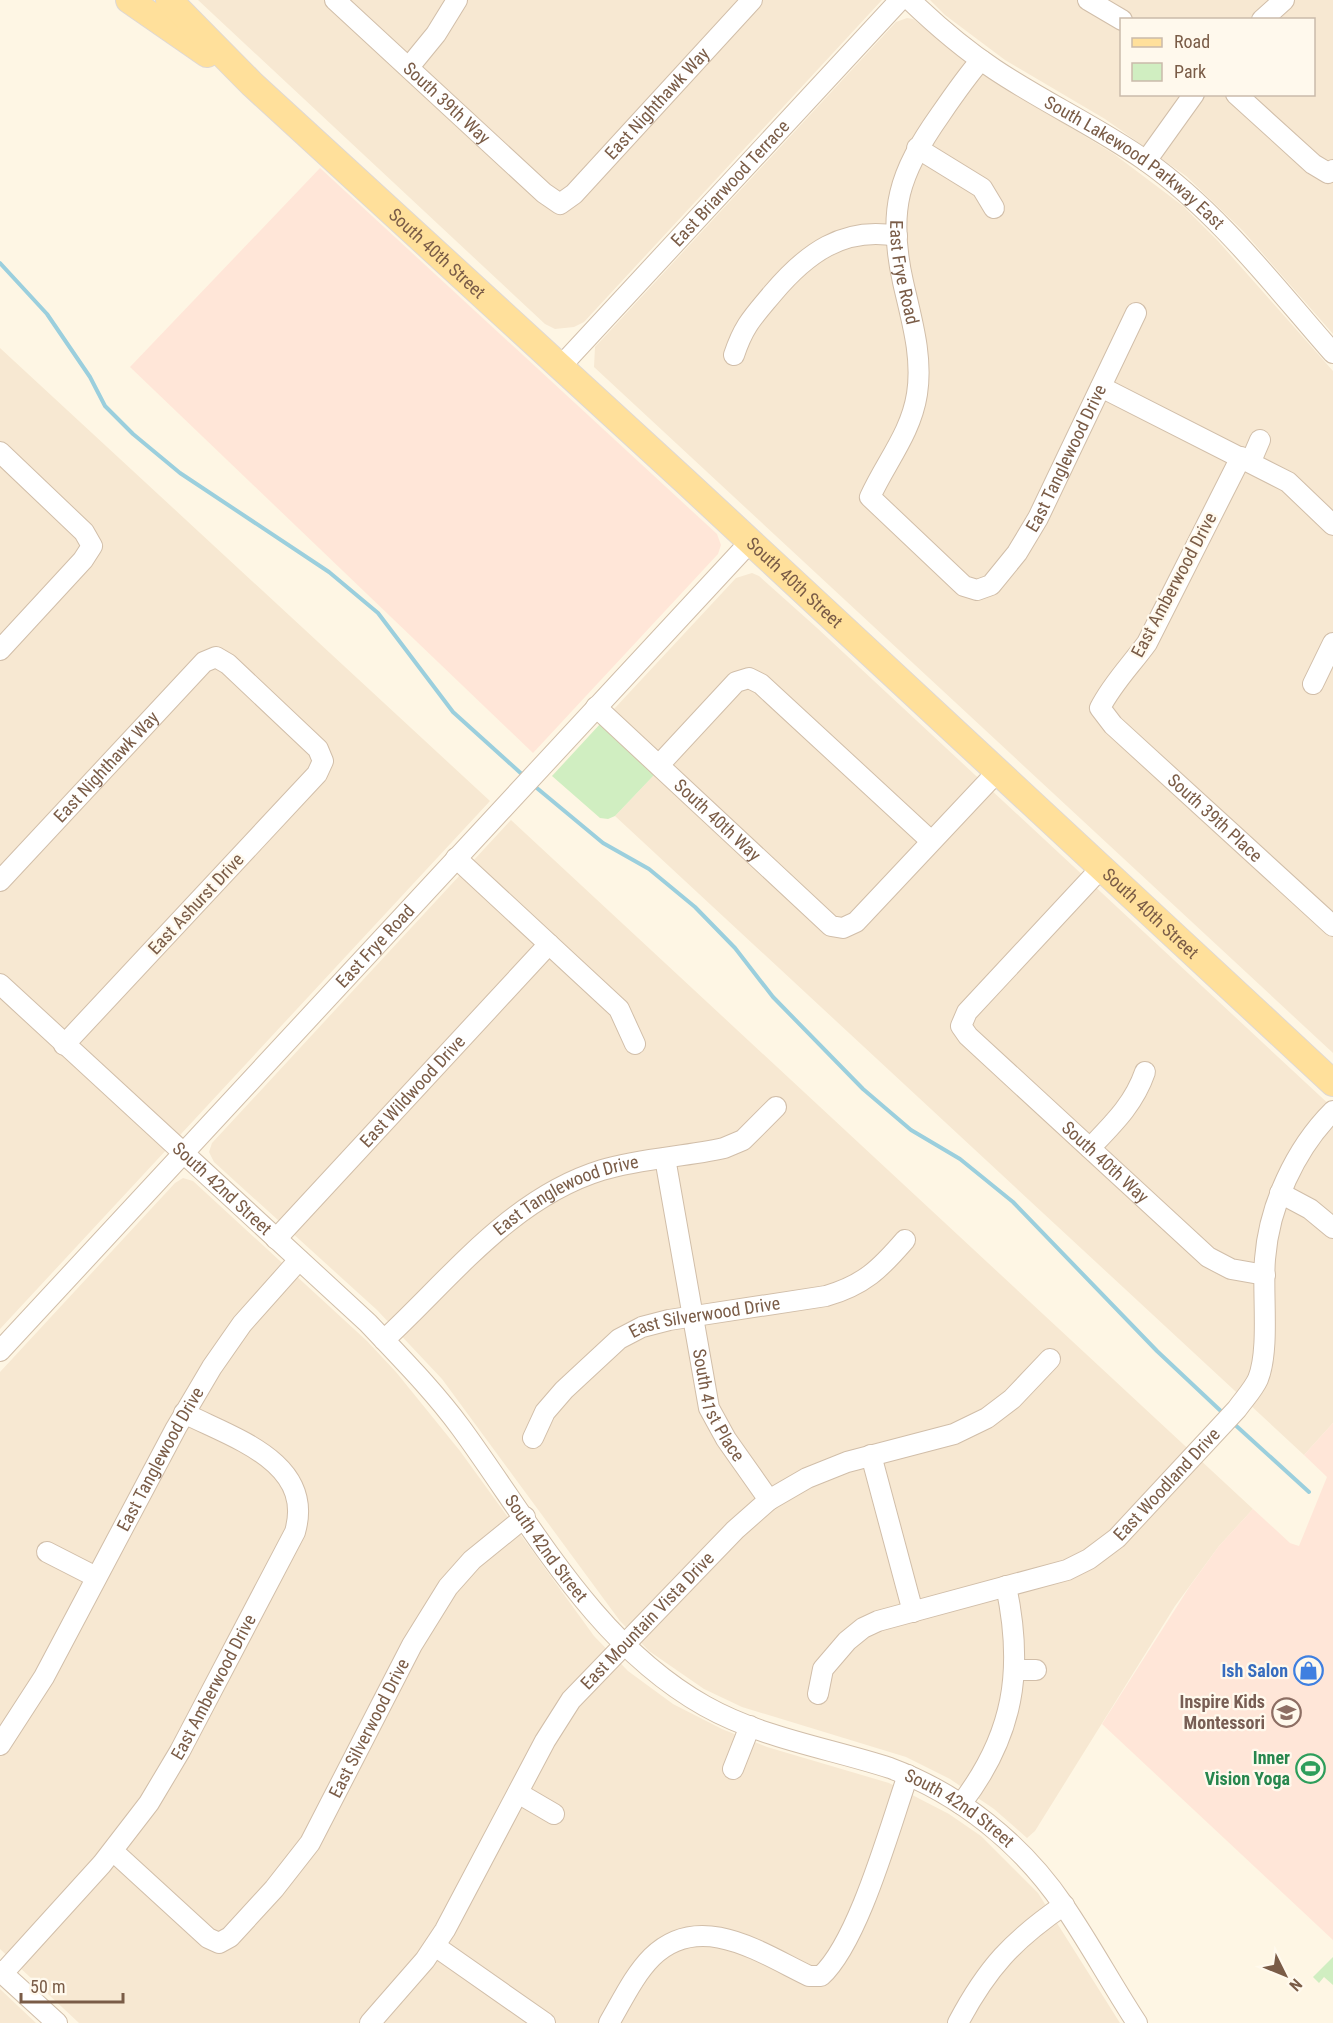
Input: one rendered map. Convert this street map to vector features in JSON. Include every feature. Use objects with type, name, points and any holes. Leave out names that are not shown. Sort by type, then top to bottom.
[{"type":"main road","name":"South 40th Street","points":[[129,0],[252,84]]},
{"type":"main road","name":"South 40th Street","points":[[169,0],[252,84],[561,366],[1333,1083]]},
{"type":"street","name":"South 39th Way","points":[[335,0],[544,194],[560,204]]},
{"type":"street","points":[[409,67],[436,34],[458,0]]},
{"type":"street","name":"East Nighthawk Way","points":[[560,204],[574,194],[752,0]]},
{"type":"street","name":"East Briarwood Terrace","points":[[561,366],[900,0]]},
{"type":"street","name":"South Lakewood Parkway East","points":[[910,0],[981,60],[1146,161],[1210,217],[1333,353]]},
{"type":"street","points":[[1088,0],[1120,19]]},
{"type":"street","points":[[1264,18],[1284,0]]},
{"type":"street","name":"East Frye Road","points":[[977,590],[964,586],[870,497],[911,420],[917,394],[919,367],[897,256],[900,189],[917,148],[981,60]]},
{"type":"street","points":[[1146,161],[1193,96]]},
{"type":"street","points":[[1238,96],[1313,164],[1330,171]]},
{"type":"street","points":[[917,148],[982,188],[994,208]]},
{"type":"street","points":[[734,355],[742,329],[792,271],[815,251],[839,239],[877,232],[897,236]]},
{"type":"street","name":"East Tanglewood Drive","points":[[977,590],[991,585],[1017,553],[1038,518],[1136,313]]},
{"type":"street","points":[[1101,387],[1288,482],[1333,525]]},
{"type":"street","name":"East Amberwood Drive","points":[[1100,708],[1109,688],[1128,669],[1147,643],[1246,459],[1260,440]]},
{"type":"street","points":[[0,452],[84,532],[92,546],[83,560],[0,650]]},
{"type":"street","name":"East Frye Road","points":[[0,1351],[750,542]]},
{"type":"street","points":[[1313,684],[1333,643]]},
{"type":"street","name":"East Nighthawk Way","points":[[0,881],[204,662],[216,657]]},
{"type":"street","name":"East Ashurst Drive","points":[[64,1045],[317,774],[323,761],[318,749],[228,664],[216,657]]},
{"type":"street","points":[[659,765],[735,682],[749,678],[761,684],[931,841],[998,771]]},
{"type":"street","name":"South 40th Way","points":[[596,707],[831,926],[843,928],[856,922],[931,841]]},
{"type":"street","name":"South 39th Place","points":[[1100,708],[1113,725],[1333,926]]},
{"type":"street","points":[[456,858],[619,1009],[635,1044]]},
{"type":"street","name":"South 40th Way","points":[[1101,867],[967,1012],[961,1026],[968,1036],[1208,1257],[1231,1269],[1264,1275]]},
{"type":"street","name":"East Wildwood Drive","points":[[276,1239],[549,944]]},
{"type":"street","name":"South 42nd Street","points":[[2,991],[183,1153],[384,1340],[444,1406],[595,1615],[623,1645],[673,1686],[705,1706],[750,1726],[908,1775],[961,1804],[1013,1846],[1064,1905],[1136,2023]]},
{"type":"street","points":[[1090,1148],[1127,1109],[1137,1093],[1145,1072]]},
{"type":"street","name":"East Tanglewood Drive","points":[[384,1340],[520,1211],[573,1181],[602,1170],[724,1148],[743,1140],[777,1107]]},
{"type":"street","name":"East Woodland Drive","points":[[818,1694],[823,1669],[848,1641],[871,1625],[1076,1567],[1104,1549],[1117,1538],[1237,1408],[1259,1377],[1263,1348],[1264,1258],[1275,1207],[1280,1193],[1315,1132],[1333,1111]]},
{"type":"street","name":"South 41st Place","points":[[666,1158],[709,1408],[726,1439],[769,1500]]},
{"type":"street","points":[[1280,1193],[1310,1209],[1333,1228]]},
{"type":"street","name":"East Silverwood Drive","points":[[533,1438],[545,1412],[564,1390],[619,1339],[642,1327],[692,1316],[826,1296],[851,1289],[871,1276],[905,1240]]},
{"type":"street","name":"East Tanglewood Drive","points":[[0,1745],[44,1677],[184,1413],[212,1367],[242,1324],[299,1260]]},
{"type":"street","name":"East Mountain Vista Drive","points":[[370,2023],[435,1946],[566,1708],[623,1645],[735,1530],[769,1500],[807,1478],[871,1455],[954,1434],[987,1418],[1012,1399],[1050,1359]]},
{"type":"street","name":"East Amberwood Drive","points":[[1,1972],[113,1851],[149,1803],[180,1751],[295,1532],[300,1515],[298,1497],[282,1468],[268,1457],[184,1413]]},
{"type":"street","points":[[871,1455],[913,1612]]},
{"type":"street","name":"East Silverwood Drive","points":[[113,1851],[208,1938],[219,1943],[230,1937],[274,1889],[310,1843],[412,1645],[448,1587],[472,1560],[525,1517]]},
{"type":"street","points":[[47,1552],[96,1577]]},
{"type":"street","points":[[961,1804],[979,1778],[996,1743],[1007,1712],[1016,1670],[1015,1634],[1006,1586]]},
{"type":"street","points":[[1016,1670],[1036,1670]]},
{"type":"street","points":[[733,1769],[750,1726]]},
{"type":"street","points":[[609,2023],[652,1957],[668,1945],[687,1937],[711,1935],[733,1940],[809,1976],[821,1976],[832,1965],[855,1922],[908,1775]]},
{"type":"street","points":[[518,1793],[554,1814]]},
{"type":"street","points":[[958,2023],[985,1976],[1005,1952],[1022,1934],[1064,1905]]},
{"type":"street","points":[[435,1946],[545,2023]]},
{"type":"street","points":[[1,1972],[57,2023]]},
{"type":"shaded area","points":[[198,0],[882,0],[584,322],[574,327],[555,329],[545,324]]},
{"type":"shaded area","points":[[930,0],[1333,0],[1333,334],[1243,231],[1186,176],[1105,119],[1005,60],[945,15]]},
{"type":"shaded area","points":[[907,18],[913,19],[980,72],[1114,154],[1183,206],[1218,241],[1333,371],[1333,1053],[594,367],[595,347],[896,22]]},
{"type":"shaded area","points":[[320,168],[717,534],[721,545],[718,554],[533,753],[130,367]]},
{"type":"shaded area","points":[[0,348],[490,801],[0,1329]]},
{"type":"shaded area","points":[[752,573],[759,576],[816,627],[1333,1108],[1333,1423],[1304,1455],[615,816],[655,774],[601,723],[736,578]]},
{"type":"shaded area","points":[[511,820],[1253,1509],[1219,1546],[1175,1606],[1035,1831],[1027,1838],[994,1809],[950,1779],[906,1757],[742,1707],[704,1689],[649,1651],[620,1621],[442,1379],[377,1310],[214,1162],[209,1152],[212,1143]]},
{"type":"shaded area","points":[[183,1178],[193,1181],[367,1341],[396,1372],[460,1451],[594,1636],[628,1671],[673,1704],[722,1729],[767,1747],[889,1783],[949,1814],[981,1836],[1038,1893],[1120,2023],[79,2023],[0,1949],[0,1372],[175,1183]]},
{"type":"shaded area","points":[[1333,1423],[1333,1940],[1102,1724],[1190,1586],[1219,1546],[1253,1509],[1290,1543],[1299,1546],[1327,1477],[1304,1455]]},
{"type":"shaded area","points":[[0,1989],[36,2023],[0,2023]]},
{"type":"green space","points":[[601,723],[655,774],[615,816],[608,819],[600,818],[552,776]]},
{"type":"green space","points":[[1333,1957],[1333,1985],[1324,1977],[1319,1983],[1313,1977]]},
{"type":"waterway","points":[[0,263],[47,314],[90,377],[105,406],[133,434],[180,473],[329,572],[378,613],[453,712],[525,777]]},
{"type":"waterway","points":[[532,784],[603,843],[649,869],[695,907],[735,948],[773,997],[863,1089],[911,1130],[960,1159],[1013,1202],[1157,1351],[1224,1414]]},
{"type":"waterway","points":[[1232,1422],[1309,1492]]},
{"type":"place","name":"Ish Salon","points":[[1309,1671]]},
{"type":"place","name":"Inspire Kids Montessori","points":[[1286,1712]]},
{"type":"place","name":"Inner Vision Yoga","points":[[1311,1768]]}]
